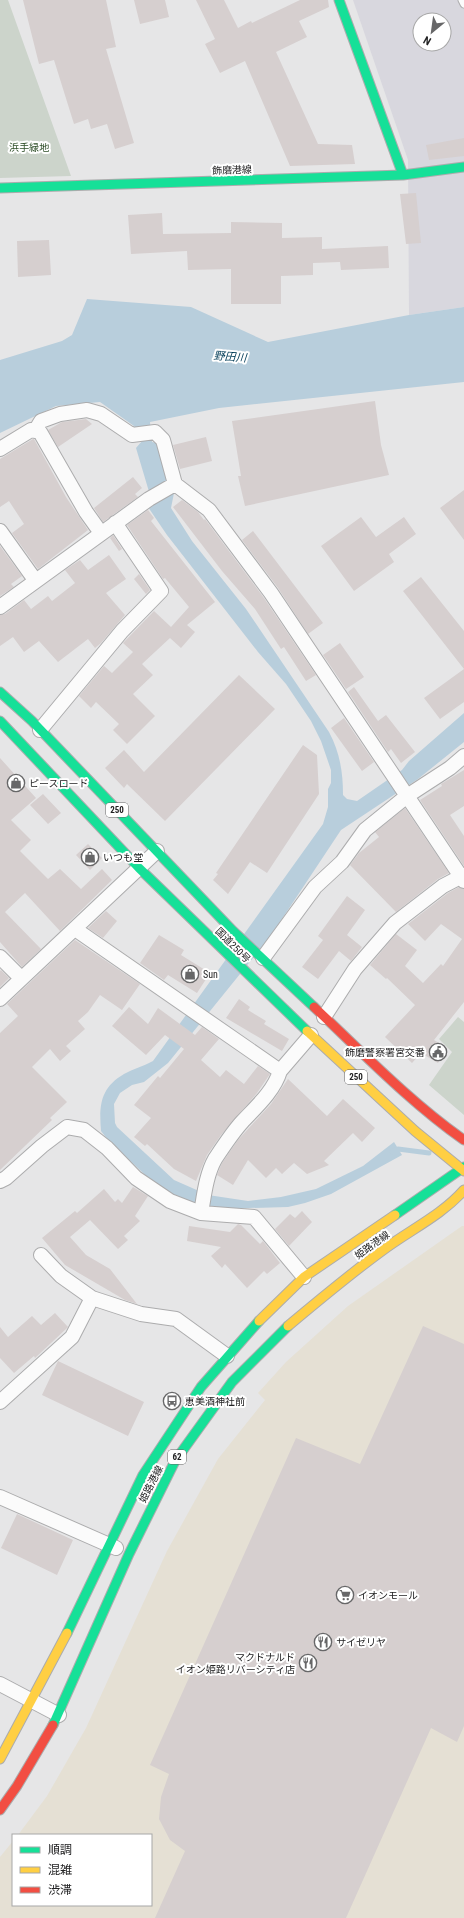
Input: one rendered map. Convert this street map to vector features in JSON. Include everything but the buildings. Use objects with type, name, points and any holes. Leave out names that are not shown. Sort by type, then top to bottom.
[{"type":"main road","points":[[339,0],[403,176]]},
{"type":"main road","name":"飾磨港線","points":[[0,188],[403,176],[464,167]]},
{"type":"main road","name":"国道250号","points":[[0,692],[40,730],[233,931],[405,1091],[447,1128],[464,1140]]},
{"type":"main road","name":"国道250号","points":[[0,721],[139,868],[251,978],[415,1131],[463,1169]]},
{"type":"main road","name":"姫路港線","points":[[0,1759],[33,1700],[143,1475],[176,1420],[227,1356],[252,1328],[304,1277],[463,1169]]},
{"type":"main road","name":"姫路港線","points":[[0,1810],[17,1786],[59,1715],[129,1554],[175,1461],[202,1422],[246,1366],[310,1306],[383,1250],[453,1202],[464,1190]]},
{"type":"street","points":[[35,431],[41,421],[60,414],[86,410],[101,414],[132,435],[155,432],[163,440],[175,484],[208,510],[271,592],[391,773],[463,877],[443,886],[395,923],[355,969],[324,1017]]},
{"type":"street","points":[[0,449],[31,430],[40,432],[86,512],[101,533]]},
{"type":"street","points":[[0,607],[35,580],[149,499],[175,484]]},
{"type":"street","points":[[40,730],[122,631],[161,591],[115,523]]},
{"type":"street","points":[[0,532],[35,580]]},
{"type":"street","points":[[263,958],[315,887],[342,862],[365,830],[407,796],[450,768],[464,756]]},
{"type":"street","points":[[0,998],[157,851]]},
{"type":"street","points":[[74,929],[280,1071]]},
{"type":"street","points":[[0,957],[21,978]]},
{"type":"street","points":[[201,1213],[207,1184],[214,1161],[242,1123],[267,1094],[277,1080],[280,1071],[311,1035]]},
{"type":"street","points":[[2,1177],[67,1127],[84,1130],[107,1148],[136,1178],[170,1201],[201,1213],[254,1217],[304,1277]]},
{"type":"street","points":[[41,1255],[61,1276],[92,1298],[141,1314],[176,1319],[227,1356]]},
{"type":"street","points":[[0,1402],[72,1337],[92,1298]]},
{"type":"street","points":[[2,1502],[129,1554]]},
{"type":"street","points":[[0,1684],[59,1715]]},
{"type":"lane","points":[[462,0],[464,4]]},
{"type":"shaded area","points":[[353,0],[464,0],[464,307],[409,315],[408,160]]},
{"type":"shaded area","name":"イオンモール","points":[[464,1226],[464,1918],[0,1918],[0,1857],[12,1842],[12,1906],[152,1906],[152,1834],[19,1834],[47,1796],[86,1728],[167,1551],[218,1459],[265,1400],[258,1393],[286,1362],[348,1306]]},
{"type":"green space","name":"浜手緑地","points":[[0,0],[8,0],[71,176],[0,178]]},
{"type":"green space","points":[[458,1017],[464,1022],[464,1115],[429,1085],[452,1052],[439,1039]]},
{"type":"water","name":"野田川","points":[[87,299],[191,307],[268,342],[409,315],[464,307],[464,382],[219,408],[150,422],[152,442],[157,443],[167,482],[174,493],[171,508],[192,541],[246,609],[329,732],[338,755],[343,795],[347,799],[357,801],[402,770],[409,761],[464,713],[464,742],[418,779],[341,830],[270,937],[168,1063],[144,1082],[132,1085],[120,1093],[114,1104],[115,1123],[117,1127],[174,1180],[208,1195],[248,1201],[281,1197],[316,1189],[363,1166],[394,1142],[402,1155],[331,1194],[288,1207],[214,1209],[173,1196],[158,1187],[108,1140],[101,1131],[101,1106],[103,1098],[110,1085],[124,1074],[153,1061],[323,824],[328,807],[328,789],[331,783],[331,770],[321,741],[311,721],[286,684],[258,652],[167,535],[148,507],[150,495],[136,448],[142,441],[134,426],[100,402],[56,406],[0,433],[0,360],[62,341],[72,335]]},
{"type":"waterway","points":[[392,1152],[398,1149],[429,1153]]},
{"type":"traffic: fast","points":[[339,0],[403,175]]},
{"type":"traffic: fast","points":[[0,188],[403,175],[464,167]]},
{"type":"traffic: fast","points":[[0,692],[32,721],[233,931],[314,1007]]},
{"type":"traffic: fast","points":[[0,721],[139,868],[307,1031]]},
{"type":"traffic: fast","points":[[395,1215],[464,1167]]},
{"type":"traffic: fast","points":[[67,1633],[143,1475],[201,1387],[259,1321]]},
{"type":"traffic: fast","points":[[53,1725],[129,1554],[175,1461],[232,1382],[288,1326]]},
{"type":"traffic: slow","points":[[307,1031],[415,1131],[464,1171]]},
{"type":"traffic: slow","points":[[288,1326],[359,1268],[393,1243],[436,1215],[464,1190]]},
{"type":"traffic: slow","points":[[259,1321],[304,1277],[395,1215]]},
{"type":"traffic: slow","points":[[0,1759],[67,1633]]},
{"type":"traffic: jam","points":[[314,1007],[405,1093],[464,1140]]},
{"type":"traffic: jam","points":[[0,1810],[17,1786],[53,1725]]},
{"type":"place","name":"ピースロード","points":[[16,783]]},
{"type":"place","name":"いつも堂","points":[[90,857]]},
{"type":"place","name":"Sun","points":[[190,974]]},
{"type":"place","name":"飾磨警察署宮交番","points":[[438,1052]]},
{"type":"place","name":"恵美酒神社前","points":[[172,1401]]},
{"type":"place","name":"イオンモール","points":[[345,1595]]},
{"type":"place","name":"サイゼリヤ","points":[[323,1642]]},
{"type":"place","name":"マクドナルド イオン姫路リバーシティ店","points":[[308,1663]]}]
